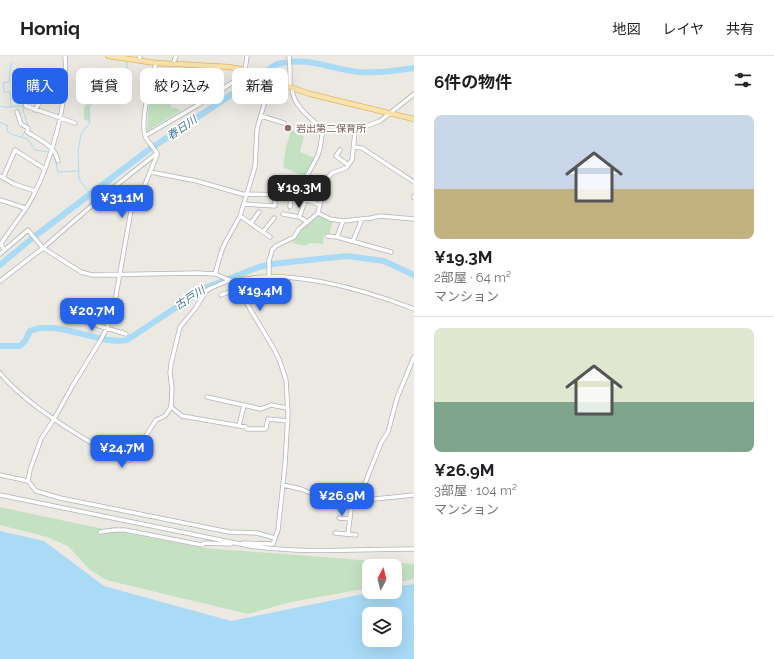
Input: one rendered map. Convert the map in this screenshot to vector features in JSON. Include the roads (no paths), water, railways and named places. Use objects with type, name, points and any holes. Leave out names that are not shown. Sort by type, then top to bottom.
[{"type":"main road","points":[[108,56],[140,58],[156,63],[234,68]]},
{"type":"main road","points":[[288,87],[310,94],[414,119]]},
{"type":"street","points":[[4,250],[1,244],[35,191],[45,169],[52,148],[60,118],[66,70],[65,56]]},
{"type":"street","points":[[173,64],[176,56]]},
{"type":"street","points":[[247,56],[249,68]]},
{"type":"street","points":[[289,56],[292,95],[301,108],[323,129],[318,155],[308,174],[299,183],[293,194],[290,207]]},
{"type":"street","points":[[156,63],[145,108],[146,138],[157,152]]},
{"type":"street","points":[[146,138],[232,82]]},
{"type":"street","points":[[269,277],[269,261],[272,250],[276,246],[294,237],[299,229],[318,213],[325,181],[328,176],[346,168],[352,160],[354,146],[353,137],[355,132],[380,121],[414,94]]},
{"type":"street","points":[[25,104],[26,106],[35,110],[75,123]]},
{"type":"street","points":[[35,110],[38,104]]},
{"type":"street","points":[[215,274],[224,244],[240,216],[256,167],[257,129],[264,104]]},
{"type":"street","points":[[17,112],[21,124],[28,128],[28,132],[52,148],[56,152],[58,161]]},
{"type":"street","points":[[261,116],[284,122]]},
{"type":"street","points":[[354,146],[362,148],[414,182]]},
{"type":"street","points":[[35,191],[14,184],[2,177],[15,150],[45,169]]},
{"type":"street","points":[[340,150],[336,156],[348,165]]},
{"type":"street","points":[[28,481],[30,470],[41,439],[107,328],[115,301],[132,205],[141,194],[157,152]]},
{"type":"street","points":[[0,281],[157,152]]},
{"type":"street","points":[[150,172],[197,181],[247,195],[293,194],[320,205]]},
{"type":"street","points":[[299,216],[309,186]]},
{"type":"street","points":[[244,204],[274,206],[275,195]]},
{"type":"street","points":[[0,200],[25,208]]},
{"type":"street","points":[[251,223],[259,212]]},
{"type":"street","points":[[318,213],[330,219],[343,221],[380,216],[414,219]]},
{"type":"street","points":[[283,214],[299,216],[308,222]]},
{"type":"street","points":[[240,216],[270,237]]},
{"type":"street","points":[[263,232],[274,218]]},
{"type":"street","points":[[353,241],[362,219]]},
{"type":"street","points":[[337,237],[343,221]]},
{"type":"street","points":[[0,254],[28,230],[42,247],[81,272],[92,275],[215,274],[232,281],[280,359],[286,380],[288,421],[278,530],[273,544],[204,543],[202,546],[125,530],[100,532]]},
{"type":"street","points":[[327,236],[353,241],[391,252]]},
{"type":"street","points":[[0,373],[18,391],[54,419],[103,450],[124,462],[127,462],[130,460],[156,420],[165,416],[171,407],[171,364],[180,327],[195,309],[206,291],[211,288],[232,281],[269,277],[291,278],[355,289],[414,308]]},
{"type":"street","points":[[221,295],[237,289]]},
{"type":"street","points":[[65,314],[76,319],[126,334]]},
{"type":"street","points":[[358,501],[388,432],[397,398],[414,356]]},
{"type":"street","points":[[207,397],[260,408],[271,406],[287,408]]},
{"type":"street","points":[[240,426],[244,405]]},
{"type":"street","points":[[171,407],[182,416],[246,427],[247,429],[265,429],[268,419],[288,421]]},
{"type":"street","points":[[0,475],[28,481],[36,491],[60,498],[229,532],[257,533],[275,538]]},
{"type":"street","points":[[283,484],[301,489],[335,503],[414,495]]},
{"type":"street","points":[[0,495],[237,544],[273,550],[414,550]]},
{"type":"street","points":[[348,534],[352,502]]},
{"type":"street","points":[[339,518],[350,519]]},
{"type":"street","points":[[335,533],[356,535]]},
{"type":"water","points":[[0,531],[44,541],[104,586],[231,621],[362,594],[362,599],[402,599],[402,586],[414,584],[414,659],[0,659]]},
{"type":"waterway","name":"春日川","points":[[0,265],[30,240],[147,151],[277,64],[299,61],[359,72],[386,72],[414,68]]},
{"type":"waterway","points":[[90,194],[79,179],[78,151],[81,135],[90,123],[88,108],[117,75],[127,71],[127,62]]},
{"type":"waterway","points":[[11,63],[9,82],[3,83],[4,92],[10,92],[11,107]]},
{"type":"waterway","points":[[0,106],[23,106],[28,126]]},
{"type":"waterway","points":[[0,122],[8,126],[7,131],[9,133],[27,139],[35,150],[49,152]]},
{"type":"waterway","points":[[22,136],[26,130]]},
{"type":"waterway","points":[[52,153],[54,154],[58,172],[78,171]]},
{"type":"waterway","name":"古戸川","points":[[0,346],[20,346],[25,341],[30,331],[41,328],[65,330],[115,341],[127,340],[207,287],[259,267],[272,264],[347,256],[384,261],[414,275]]},
{"type":"place","name":"岩出第二保育所","points":[[288,128]]}]
